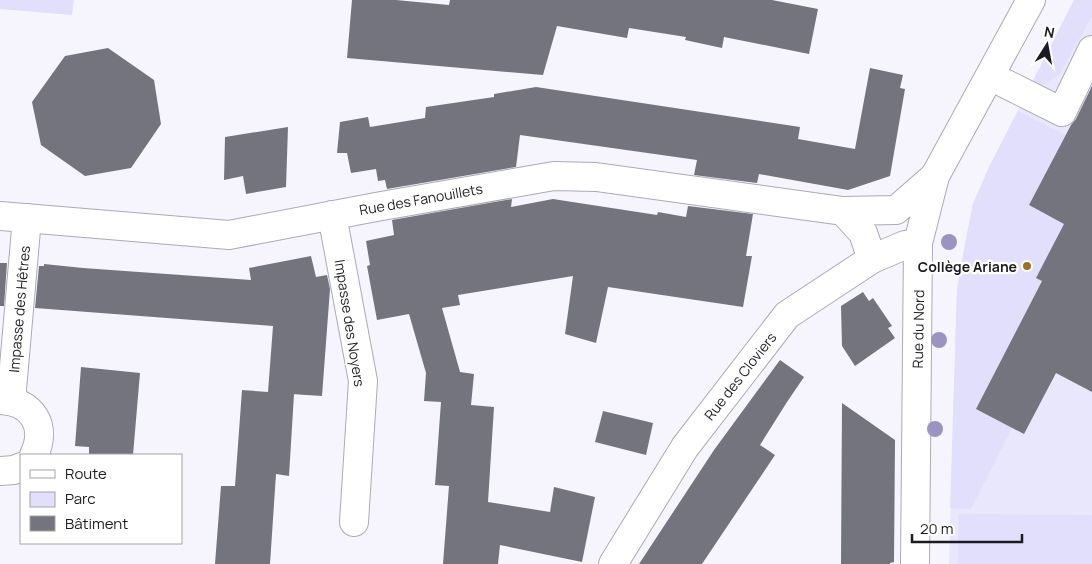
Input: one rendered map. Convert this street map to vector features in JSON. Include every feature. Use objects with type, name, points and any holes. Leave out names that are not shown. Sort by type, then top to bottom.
[{"type":"street","name":"Rue du Nord","points":[[915,564],[918,243],[936,176],[1031,0]]},
{"type":"street","points":[[990,76],[1062,112],[1092,50]]},
{"type":"street","name":"Rue des Fanouillets","points":[[0,216],[228,235],[554,176],[596,177],[843,211],[896,210],[936,176]]},
{"type":"street","points":[[843,211],[863,233],[872,259]]},
{"type":"street","name":"Impasse des Noyers","points":[[332,215],[363,381],[354,522]]},
{"type":"street","name":"Impasse des Hêtres","points":[[27,218],[6,400],[22,405],[31,412],[38,423],[39,440],[34,454]]},
{"type":"street","name":"Rue des Cloviers","points":[[613,564],[685,447],[787,315],[872,259],[905,245],[918,243]]},
{"type":"street","points":[[0,471],[20,467]]},
{"type":"shaded area","name":"Collège Ariane","points":[[1074,0],[1092,0],[1092,564],[949,564],[957,290],[973,204],[989,167]]},
{"type":"green space","points":[[0,0],[74,0],[72,15],[0,9]]},
{"type":"green space","points":[[1074,0],[1092,0],[1092,16],[1059,75],[1041,86],[1031,85]]},
{"type":"green space","points":[[1018,111],[1065,135],[1029,205],[1065,224],[1069,271],[1046,259],[1036,277],[1042,281],[976,409],[1012,428],[971,509],[950,508],[957,290],[965,243],[973,204],[989,167]]},
{"type":"green space","points":[[959,514],[1092,515],[1092,564],[958,564]]},
{"type":"building","points":[[352,0],[396,0],[449,5],[450,0],[772,0],[818,9],[809,54],[724,37],[722,48],[685,40],[686,37],[629,28],[627,38],[557,26],[543,75],[347,58]]},
{"type":"building","points":[[108,48],[154,80],[161,124],[131,168],[85,176],[41,145],[32,102],[65,56]]},
{"type":"building","points":[[870,68],[903,75],[900,88],[905,89],[890,176],[848,190],[759,174],[757,183],[694,175],[697,160],[520,135],[516,167],[387,189],[385,180],[378,181],[376,169],[351,173],[347,153],[337,153],[340,122],[368,117],[370,127],[425,118],[426,107],[494,97],[494,94],[536,87],[800,127],[798,139],[855,149]]},
{"type":"building","points":[[1092,86],[1092,392],[1056,373],[1024,434],[976,409],[1042,281],[1036,278],[1064,224],[1029,205]]},
{"type":"building","points":[[288,127],[286,187],[246,194],[243,176],[224,180],[225,137]]},
{"type":"building","points":[[512,199],[511,207],[553,199],[657,215],[658,212],[686,217],[688,206],[753,214],[746,256],[752,256],[743,307],[608,287],[596,343],[565,334],[573,276],[458,295],[460,305],[442,308],[460,372],[474,374],[471,405],[494,407],[488,502],[550,512],[554,487],[595,497],[582,562],[500,545],[498,564],[443,564],[449,486],[435,485],[441,402],[424,401],[426,373],[409,314],[377,320],[367,266],[370,265],[366,241],[394,235],[392,220]]},
{"type":"building","points":[[311,256],[316,277],[327,275],[330,289],[322,396],[294,394],[289,476],[276,474],[270,564],[215,564],[221,486],[235,486],[242,390],[268,392],[273,326],[35,308],[39,266],[44,266],[44,264],[251,280],[249,268]]},
{"type":"building","points":[[0,263],[7,263],[4,306],[0,306]]},
{"type":"building","points":[[863,292],[869,301],[873,298],[892,326],[888,328],[895,338],[855,366],[842,346],[841,306]]},
{"type":"building","points":[[780,360],[804,377],[760,445],[775,455],[702,564],[639,564],[714,450]]},
{"type":"building","points":[[81,367],[140,373],[133,454],[89,454],[89,447],[75,446]]},
{"type":"building","points":[[842,403],[895,440],[894,562],[890,564],[841,564]]},
{"type":"building","points":[[603,411],[653,423],[646,455],[595,442]]},
{"type":"place","name":"Collège Ariane","points":[[1027,266]]}]
